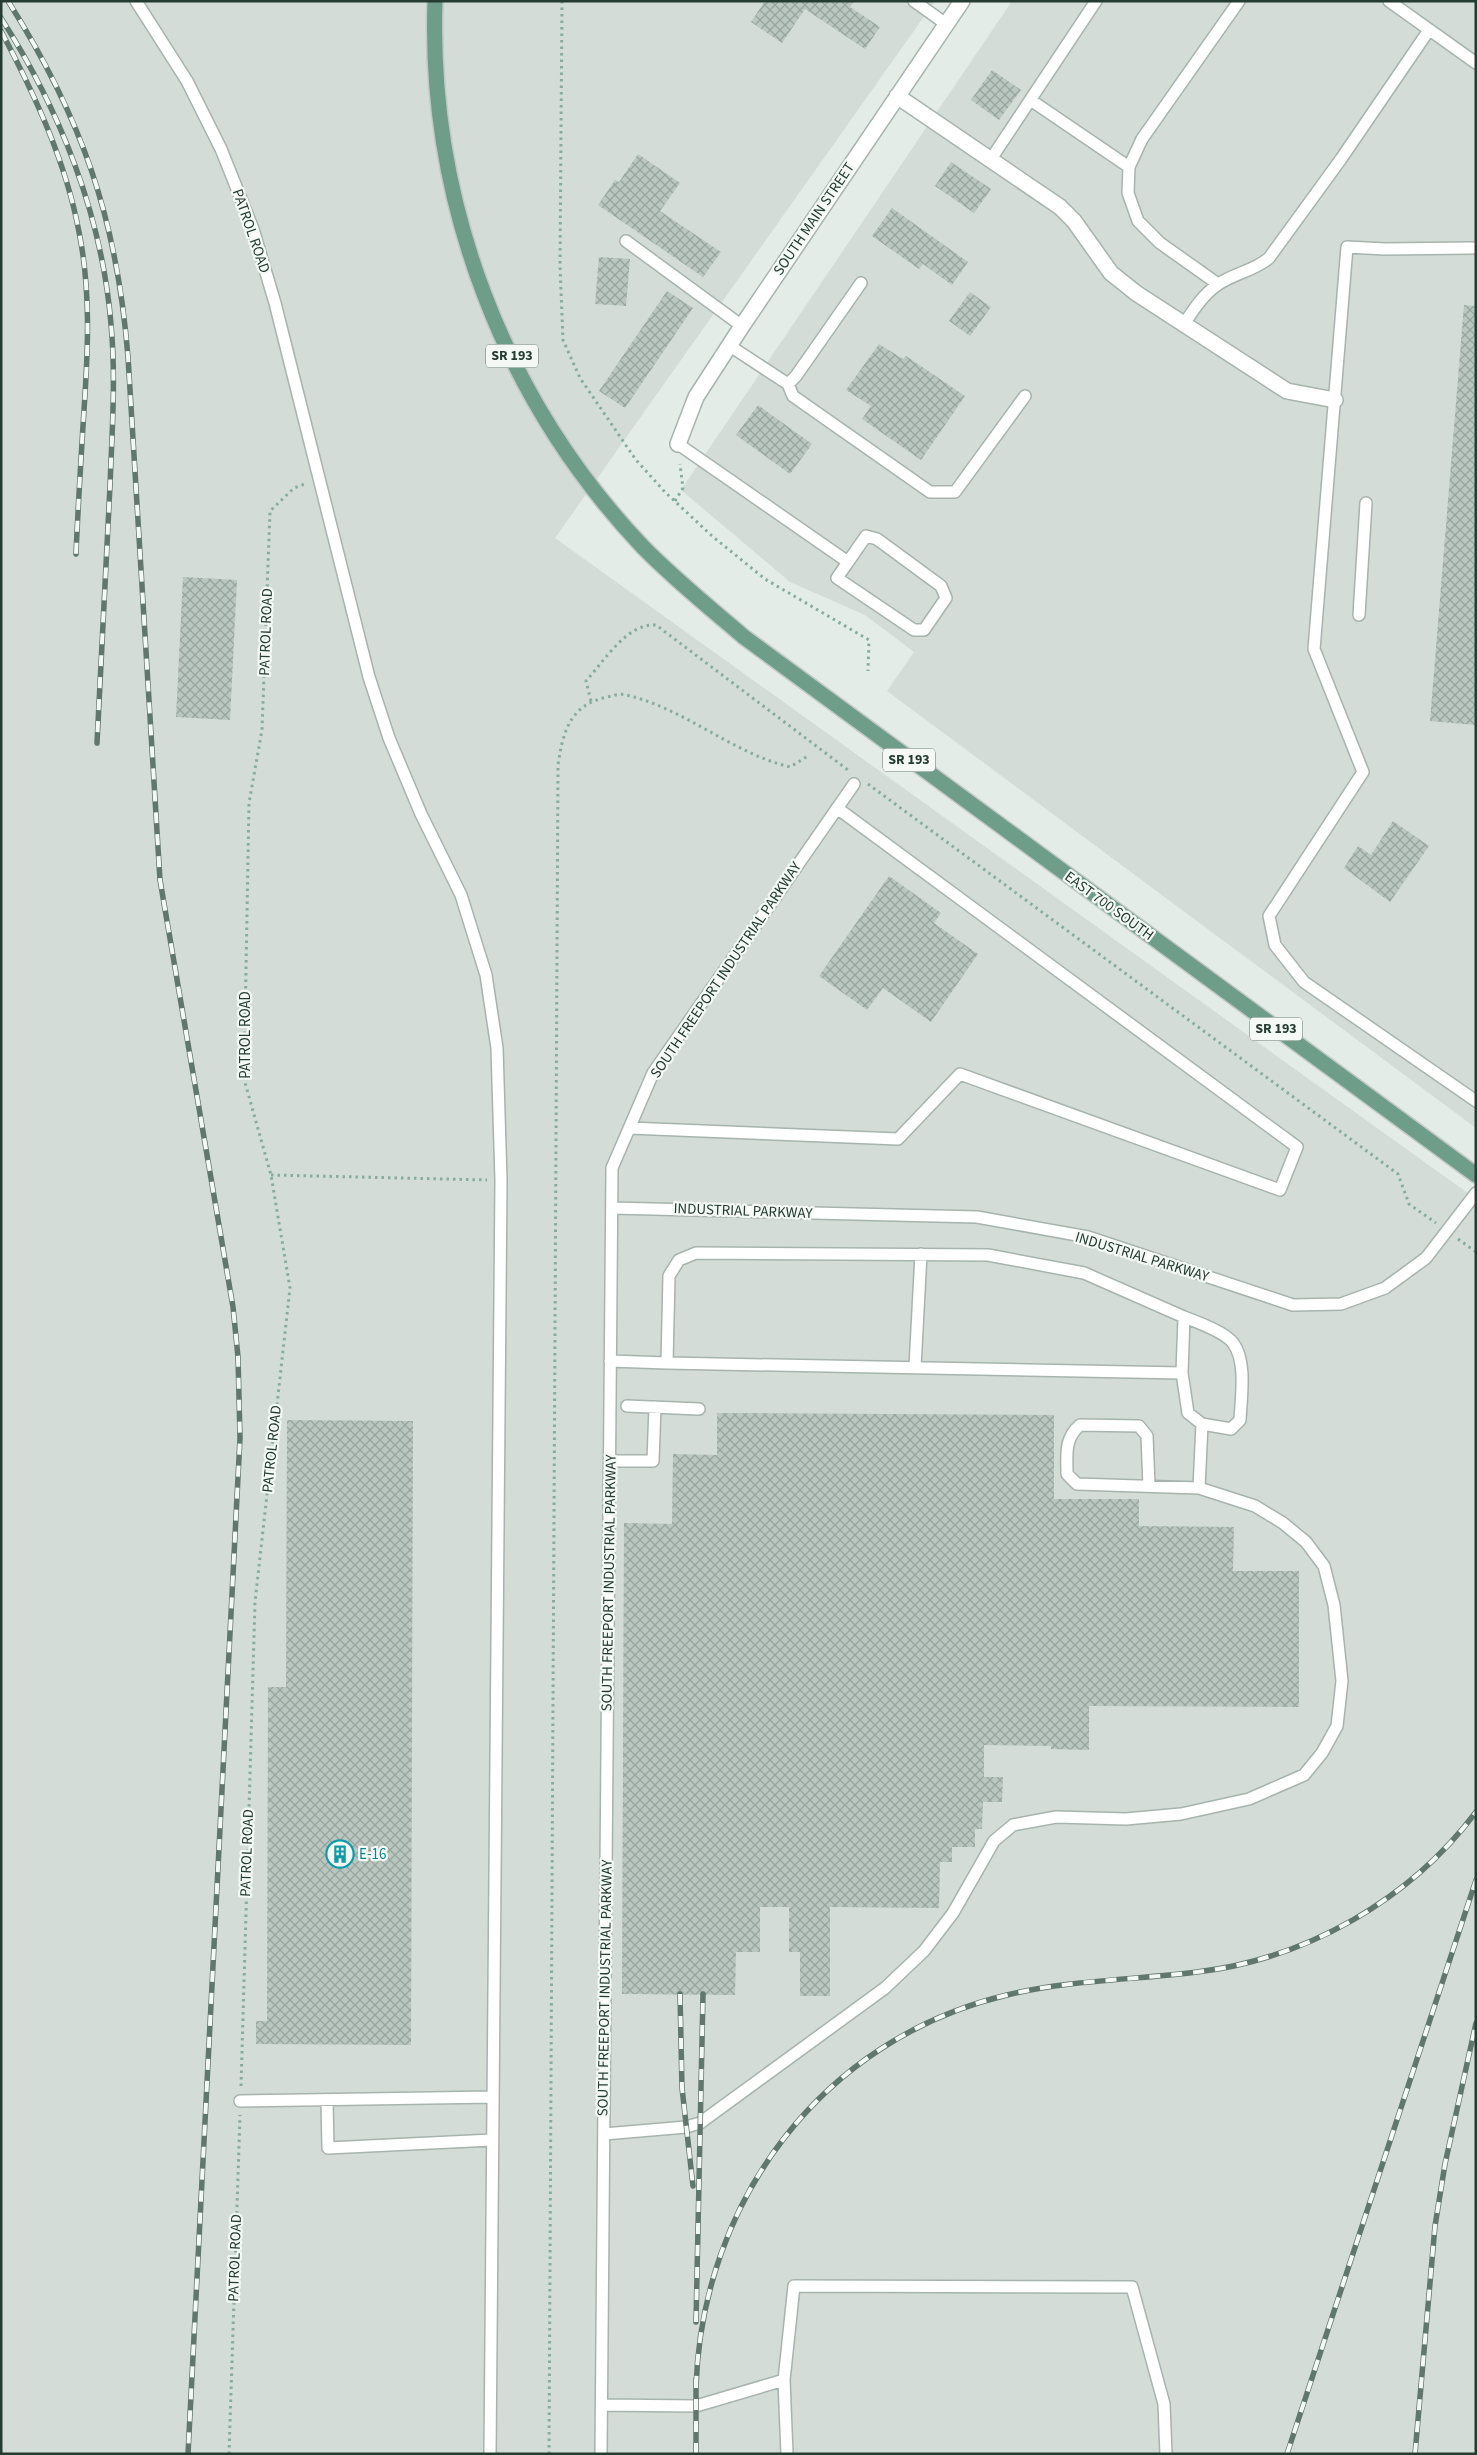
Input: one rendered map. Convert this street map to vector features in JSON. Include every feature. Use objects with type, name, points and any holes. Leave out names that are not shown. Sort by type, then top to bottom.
[{"type":"main road","name":"EAST 700 SOUTH","points":[[435,1],[434,45],[440,120],[451,190],[468,253],[494,320],[526,386],[564,450],[603,500],[642,545],[681,584],[744,637],[1476,1175]]},
{"type":"street","name":"SOUTH MAIN STREET","points":[[678,444],[696,397],[962,1]]},
{"type":"street","points":[[897,96],[1060,207],[1074,221],[1111,273],[1136,292],[1287,391],[1335,400]]},
{"type":"lane","name":"PATROL ROAD","points":[[136,1],[188,81],[221,148],[253,230],[275,303],[370,676],[389,738],[421,814],[461,895],[486,975],[497,1048],[502,1180],[490,2454]]},
{"type":"lane","points":[[914,1],[946,24]]},
{"type":"lane","points":[[991,159],[1032,101],[1096,1]]},
{"type":"lane","points":[[1218,284],[1160,243],[1138,221],[1128,193],[1129,167],[1142,139],[1239,1]]},
{"type":"lane","points":[[1389,1],[1476,63]]},
{"type":"lane","points":[[1184,324],[1201,299],[1218,284],[1259,267],[1269,258],[1429,30]]},
{"type":"lane","points":[[1032,101],[1129,167]]},
{"type":"lane","points":[[626,241],[742,326]]},
{"type":"lane","points":[[1473,248],[1385,249],[1347,247],[1314,649],[1363,772],[1268,916],[1276,945],[1304,982],[1475,1100]]},
{"type":"lane","points":[[788,384],[796,376],[861,283]]},
{"type":"lane","points":[[730,346],[788,384],[792,396],[930,492],[955,492],[1025,396]]},
{"type":"lane","points":[[678,444],[848,562]]},
{"type":"lane","points":[[1359,615],[1366,503]]},
{"type":"lane","points":[[866,536],[877,539],[941,586],[946,598],[924,630],[914,630],[837,578],[848,562],[866,536]]},
{"type":"lane","name":"SOUTH FREEPORT INDUSTRIAL PARKWAY","points":[[601,2454],[612,1168],[653,1073],[856,779]]},
{"type":"lane","points":[[629,1128],[898,1139],[960,1074],[1280,1190],[1297,1148],[837,808]]},
{"type":"lane","name":"INDUSTRIAL PARKWAY","points":[[612,1208],[977,1217],[1088,1237],[1293,1305],[1341,1304],[1386,1288],[1426,1258],[1476,1193]]},
{"type":"lane","points":[[667,1364],[669,1276],[679,1260],[696,1253],[988,1255],[1084,1273],[1184,1316],[1220,1333],[1233,1342],[1242,1368],[1240,1420],[1231,1429],[1202,1424],[1188,1414],[1182,1373],[1184,1316]]},
{"type":"lane","points":[[915,1367],[922,1254]]},
{"type":"lane","points":[[610,1361],[667,1364],[1182,1373]]},
{"type":"lane","points":[[627,1406],[699,1409]]},
{"type":"lane","points":[[610,1461],[653,1461],[655,1407]]},
{"type":"lane","points":[[1199,1488],[1202,1424]]},
{"type":"lane","points":[[604,2134],[686,2127],[700,2123],[885,1988],[924,1951],[953,1914],[994,1841],[1013,1825],[1056,1817],[1126,1818],[1181,1814],[1249,1799],[1304,1775],[1322,1753],[1337,1726],[1342,1681],[1334,1605],[1324,1566],[1306,1542],[1283,1523],[1255,1506],[1199,1488],[1077,1484],[1067,1474],[1068,1445],[1071,1433],[1080,1425],[1138,1426],[1148,1436],[1149,1486]]},
{"type":"lane","points":[[240,2101],[493,2097]]},
{"type":"lane","points":[[327,2101],[328,2148],[492,2140]]},
{"type":"lane","points":[[787,2454],[784,2380],[794,2286],[1132,2287],[1164,2404],[1166,2454]]},
{"type":"lane","points":[[602,2405],[696,2406],[784,2380]]},
{"type":"path","points":[[562,1],[560,266],[563,340],[580,378],[602,413],[636,460],[712,536],[765,579],[869,640],[868,671]]},
{"type":"path","points":[[675,501],[683,488],[678,444]]},
{"type":"path","name":"PATROL ROAD","points":[[229,2454],[254,1602],[290,1288],[271,1175],[244,1080],[249,803],[262,730],[270,511],[294,488],[320,480]]},
{"type":"path","points":[[591,701],[586,681],[624,638],[646,624],[656,625],[691,654],[856,779],[1398,1174],[1409,1204]]},
{"type":"path","points":[[549,2454],[558,765],[562,735],[573,717],[591,701],[624,694],[658,706],[768,762],[790,767],[808,756]]},
{"type":"path","points":[[271,1175],[502,1180]]},
{"type":"shaded area","points":[[1,1],[935,1],[555,538],[1476,1199],[1476,2454],[1,2454]]},
{"type":"shaded area","points":[[1012,1],[1476,1],[1476,1128],[887,691],[914,652],[865,615],[790,582],[681,490]]},
{"type":"building","points":[[765,1],[854,1],[850,7],[880,27],[865,49],[805,9],[782,43],[751,22]]},
{"type":"building","points":[[992,70],[1021,90],[999,120],[971,100]]},
{"type":"building","points":[[638,154],[680,183],[660,211],[721,252],[703,277],[598,205],[615,180],[619,182]]},
{"type":"building","points":[[951,162],[991,189],[974,213],[935,186]]},
{"type":"building","points":[[892,208],[968,262],[952,285],[923,264],[919,269],[872,236]]},
{"type":"building","points":[[599,257],[630,259],[626,306],[595,304]]},
{"type":"building","points":[[667,291],[693,308],[625,408],[599,391]]},
{"type":"building","points":[[970,292],[991,307],[970,336],[949,321]]},
{"type":"building","points":[[1464,305],[1476,306],[1476,725],[1430,721]]},
{"type":"building","points":[[879,344],[903,359],[906,356],[965,396],[921,460],[862,419],[871,406],[846,390]]},
{"type":"building","points":[[758,405],[812,444],[790,474],[736,435]]},
{"type":"building","points":[[183,577],[237,580],[230,720],[176,717]]},
{"type":"building","points":[[1393,821],[1429,846],[1390,902],[1344,868],[1358,846],[1371,855]]},
{"type":"building","points":[[889,876],[941,913],[934,923],[978,954],[931,1022],[883,988],[867,1010],[819,976]]},
{"type":"building","points":[[717,1413],[1054,1415],[1054,1499],[1139,1499],[1139,1526],[1234,1527],[1233,1571],[1299,1571],[1299,1707],[1089,1706],[1089,1750],[1051,1749],[1051,1746],[984,1745],[984,1777],[1003,1777],[1002,1802],[983,1802],[982,1829],[975,1829],[975,1847],[952,1847],[952,1862],[940,1862],[939,1908],[830,1907],[830,1996],[800,1996],[800,1952],[789,1952],[789,1907],[760,1907],[760,1952],[736,1952],[735,1995],[622,1994],[624,1523],[672,1524],[673,1454],[717,1455]]},
{"type":"building","name":"E-16","points":[[287,1420],[413,1421],[411,2045],[256,2044],[256,2021],[267,2021],[268,1687],[286,1687]]},
{"type":"railway","points":[[8,1],[34,44],[56,87],[76,129],[92,171],[105,215],[123,307],[128,357],[160,880],[233,1307],[238,1357],[240,1438],[188,2454]]},
{"type":"railway","points":[[1,18],[42,89],[75,165],[88,204],[106,283],[111,324],[113,405],[97,743]]},
{"type":"railway","points":[[1,31],[26,80],[58,155],[73,206],[83,254],[87,299],[87,343],[76,554]]},
{"type":"railway","points":[[696,2387],[703,2319],[721,2253],[748,2193],[784,2138],[829,2089],[881,2049],[941,2017],[1007,1995],[1054,1986],[1173,1975],[1238,1965],[1277,1954],[1316,1939],[1353,1920],[1387,1898],[1420,1872],[1450,1844],[1476,1812]]},
{"type":"railway","points":[[1287,2454],[1476,1880]]},
{"type":"railway","points":[[680,1994],[682,2088],[693,2186]]},
{"type":"railway","points":[[696,2322],[703,1994]]},
{"type":"railway","points":[[1415,2454],[1435,2226],[1445,2164],[1476,2023]]},
{"type":"railway","points":[[696,2379],[696,2454]]},
{"type":"place","name":"E-16","points":[[340,1854]]}]
